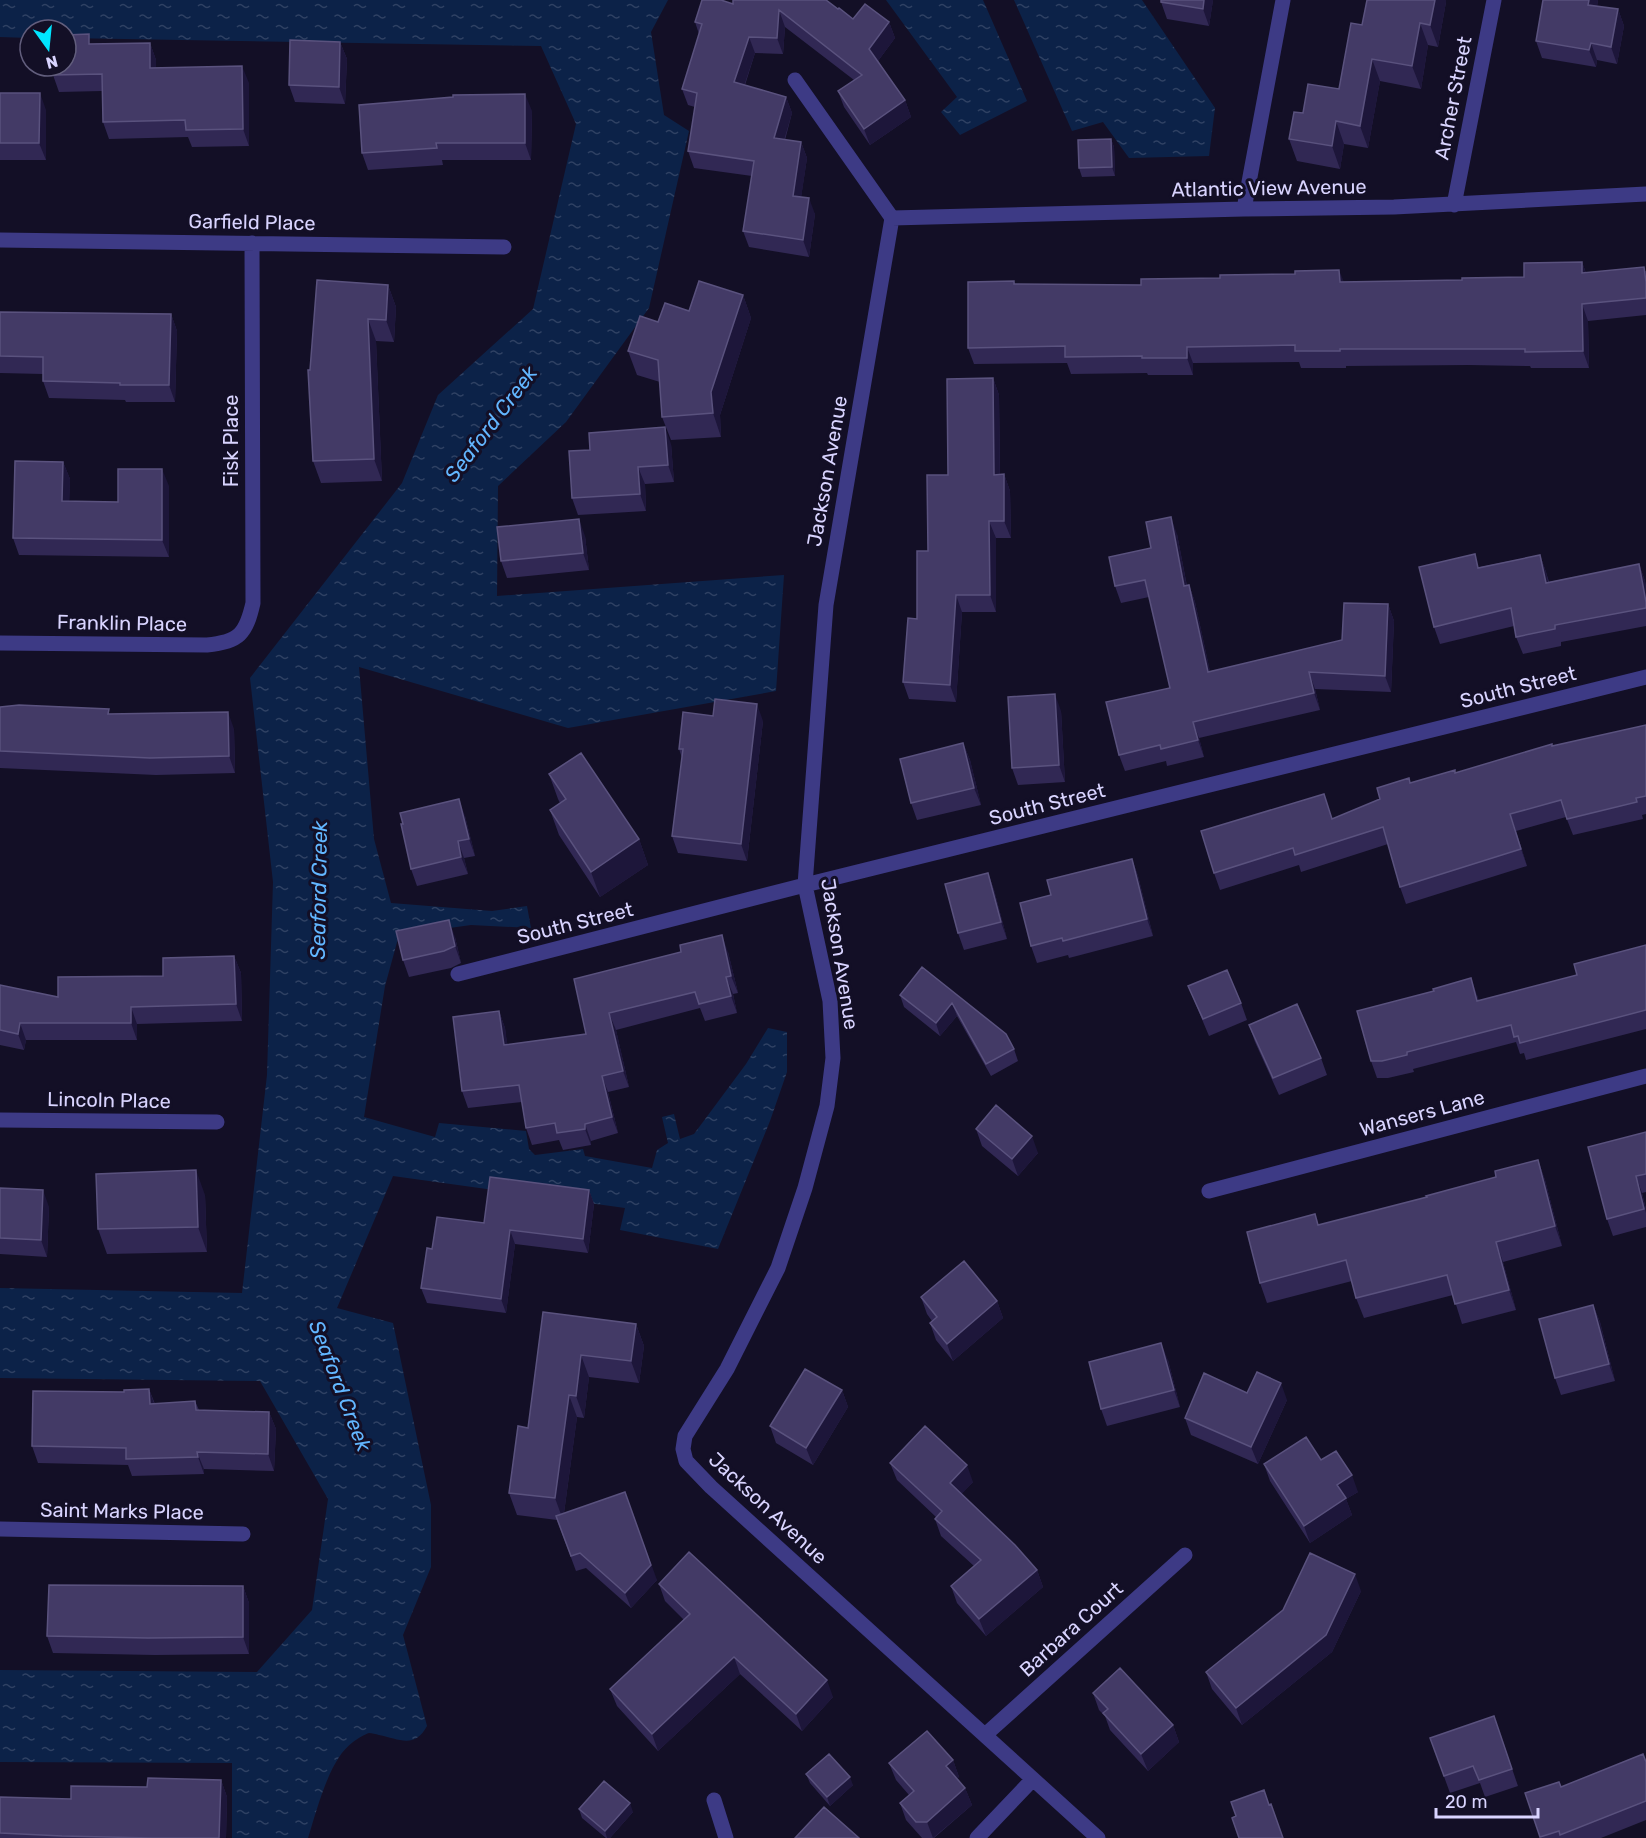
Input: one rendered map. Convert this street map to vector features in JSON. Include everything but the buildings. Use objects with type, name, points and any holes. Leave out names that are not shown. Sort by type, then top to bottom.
[{"type":"street","points":[[1244,209],[1283,0]]},
{"type":"street","name":"Archer Street","points":[[1454,205],[1494,0]]},
{"type":"street","points":[[795,80],[892,218]]},
{"type":"street","name":"Atlantic View Avenue","points":[[892,218],[1394,207],[1646,194]]},
{"type":"street","name":"Jackson Avenue","points":[[892,218],[825,605],[806,885],[830,1001],[833,1058],[826,1106],[805,1188],[778,1268],[727,1369],[685,1436],[683,1449],[686,1461],[711,1487],[1098,1838]]},
{"type":"street","name":"Garfield Place","points":[[0,240],[504,246]]},
{"type":"street","name":"Fisk Place","points":[[241,635],[249,622],[253,603],[252,243]]},
{"type":"street","name":"Franklin Place","points":[[0,642],[207,645],[225,643],[241,635]]},
{"type":"street","name":"South Street","points":[[458,975],[806,885],[1646,677]]},
{"type":"street","name":"Wansers Lane","points":[[1209,1191],[1646,1076]]},
{"type":"street","name":"Lincoln Place","points":[[0,1120],[217,1122]]},
{"type":"street","name":"Saint Marks Place","points":[[0,1529],[243,1534]]},
{"type":"street","name":"Barbara Court","points":[[985,1735],[1185,1554]]},
{"type":"street","points":[[977,1838],[1033,1779]]},
{"type":"street","points":[[714,1800],[726,1838]]},
{"type":"water","name":"Seaford Creek","points":[[0,0],[668,0],[651,32],[664,115],[689,131],[649,308],[566,422],[498,486],[497,596],[784,575],[776,691],[568,728],[359,667],[374,839],[391,903],[492,911],[527,906],[531,928],[471,925],[399,935],[385,986],[364,1117],[435,1137],[439,1123],[526,1131],[529,1149],[535,1155],[583,1149],[585,1156],[652,1168],[657,1150],[668,1143],[662,1117],[674,1114],[680,1139],[694,1134],[746,1064],[768,1028],[787,1032],[787,1072],[770,1121],[718,1249],[620,1230],[625,1208],[393,1176],[337,1308],[393,1323],[431,1505],[431,1567],[403,1635],[427,1726],[417,1738],[406,1741],[369,1733],[363,1735],[345,1750],[337,1760],[325,1786],[308,1838],[232,1838],[232,1763],[0,1762],[0,1670],[257,1672],[312,1610],[328,1499],[260,1381],[0,1378],[0,1288],[242,1293],[267,1075],[273,882],[250,678],[402,483],[438,395],[533,309],[576,124],[541,46],[78,38],[78,18],[18,18],[18,38],[0,37]]},
{"type":"water","points":[[886,0],[983,0],[1027,101],[960,135],[941,112],[957,97]]},
{"type":"water","points":[[1014,0],[1142,0],[1215,108],[1209,156],[1129,158],[1103,122],[1072,131]]}]
